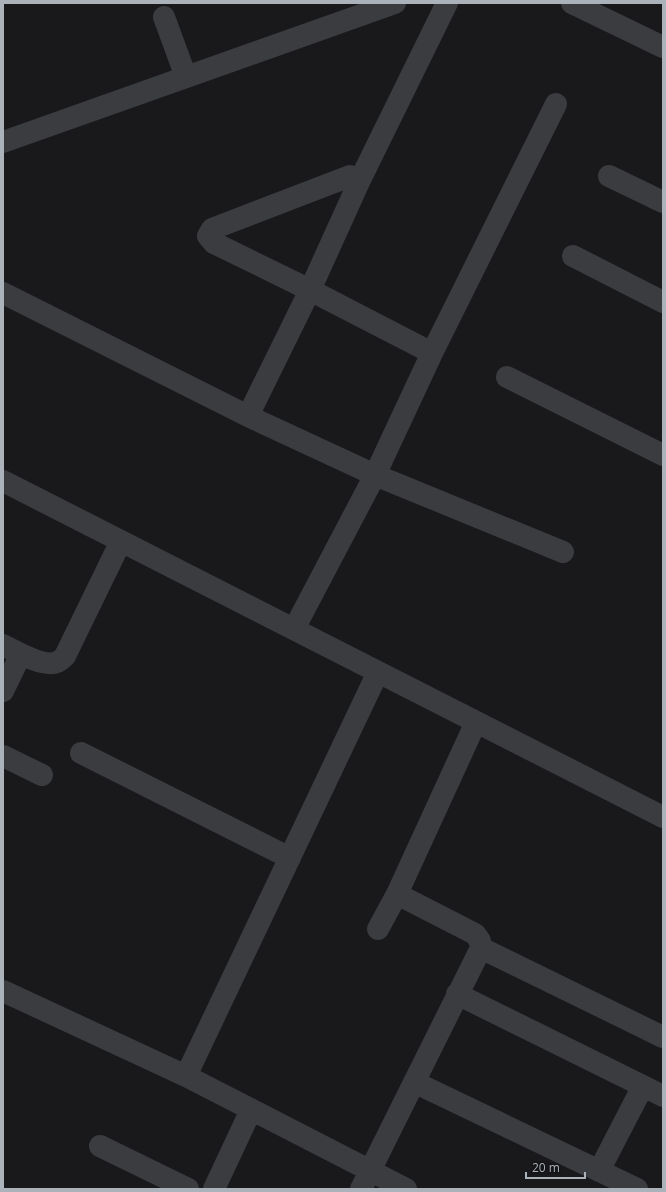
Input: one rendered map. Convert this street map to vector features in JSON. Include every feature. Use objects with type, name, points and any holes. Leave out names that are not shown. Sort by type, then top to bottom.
[{"type":"street","points":[[3,142],[395,3]]},
{"type":"street","points":[[248,416],[310,290],[359,182],[447,3]]},
{"type":"street","points":[[572,3],[663,47]]},
{"type":"street","points":[[164,17],[186,77]]},
{"type":"street","points":[[294,629],[375,475],[432,352],[556,104]]},
{"type":"street","points":[[359,182],[350,176],[212,229],[208,236],[214,243],[432,352]]},
{"type":"street","points":[[609,176],[663,202]]},
{"type":"street","points":[[573,256],[663,302]]},
{"type":"street","points":[[3,293],[248,416],[375,475],[563,552]]},
{"type":"street","points":[[507,377],[663,455]]},
{"type":"street","points":[[3,481],[663,817]]},
{"type":"street","points":[[3,691],[12,649],[46,664],[57,662],[65,656],[121,541]]},
{"type":"street","points":[[186,1076],[378,672]]},
{"type":"street","points":[[378,929],[396,894],[476,722]]},
{"type":"street","points":[[80,753],[290,858]]},
{"type":"street","points":[[3,756],[42,775]]},
{"type":"street","points":[[365,1180],[481,948],[480,941],[475,934],[396,894]]},
{"type":"street","points":[[481,948],[663,1037]]},
{"type":"street","points":[[3,991],[186,1076],[251,1110],[365,1180],[406,1189]]},
{"type":"street","points":[[457,994],[663,1096]]},
{"type":"street","points":[[414,1082],[637,1189]]},
{"type":"street","points":[[599,1171],[643,1086]]},
{"type":"street","points":[[214,1189],[251,1110]]},
{"type":"street","points":[[100,1146],[188,1189]]}]
